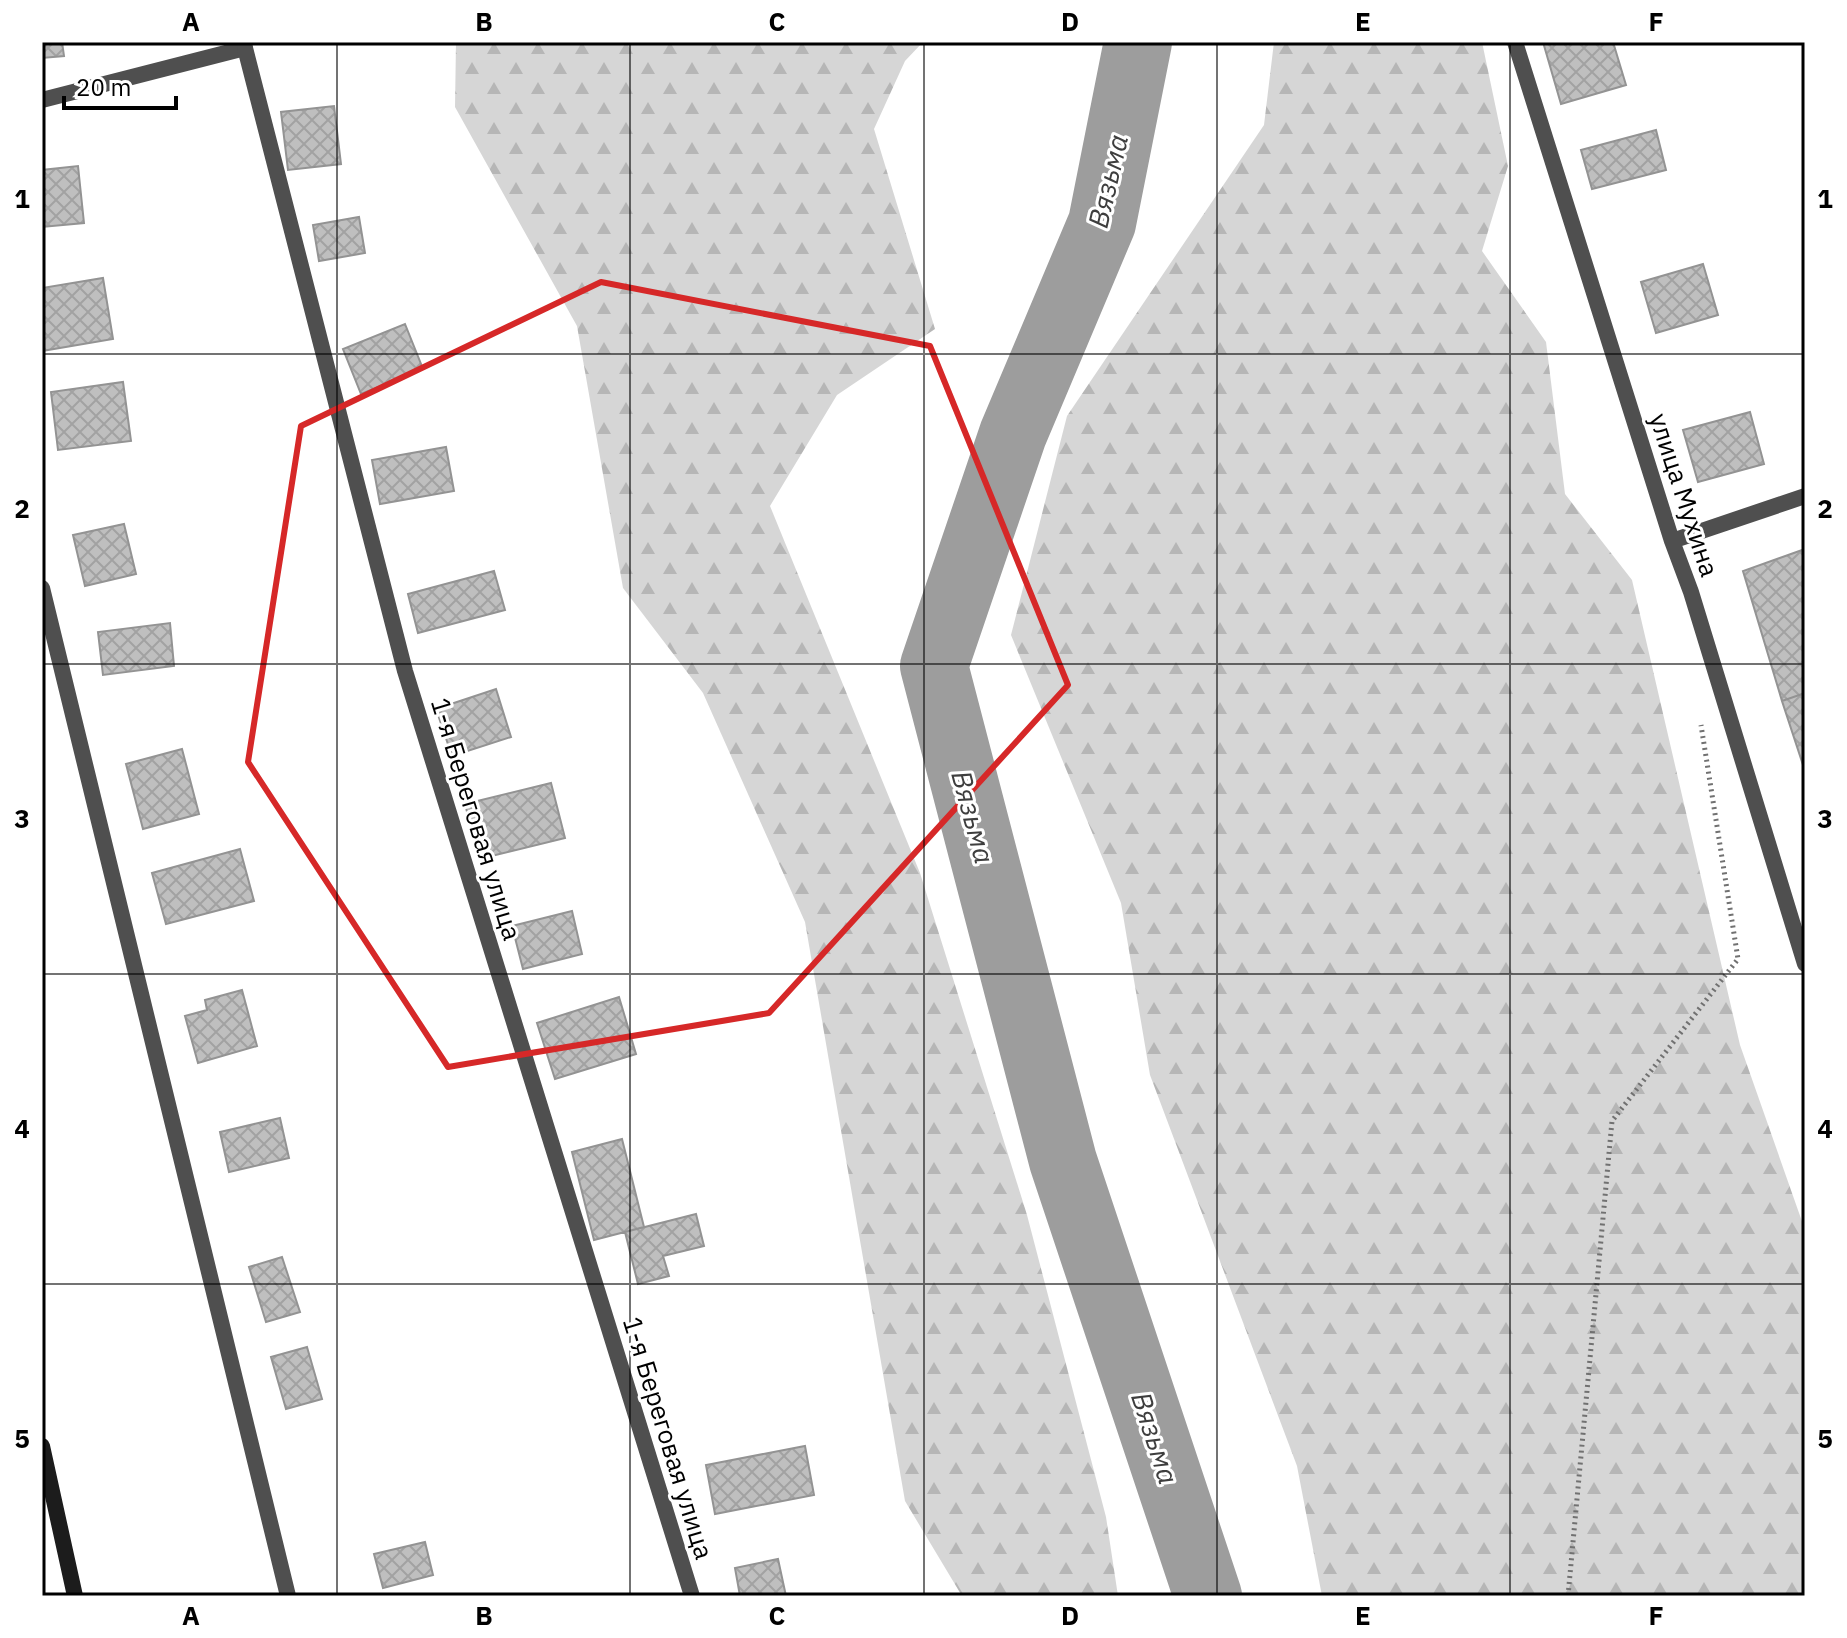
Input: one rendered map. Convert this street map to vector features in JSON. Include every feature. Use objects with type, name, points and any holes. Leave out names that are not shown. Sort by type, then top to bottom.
[{"type":"main road","points":[[42,1446],[75,1596]]},
{"type":"street","name":"улица Мухина","points":[[1515,42],[1672,541],[1691,592],[1805,964]]},
{"type":"street","name":"1-я Береговая улица","points":[[42,100],[245,48],[405,671],[692,1596]]},
{"type":"street","points":[[1672,541],[1805,496]]},
{"type":"street","points":[[42,588],[288,1596]]},
{"type":"path","points":[[1568,1596],[1612,1121],[1738,959],[1699,711]]},
{"type":"highlighted area","points":[[601,282],[930,346],[1068,685],[769,1013],[448,1067],[248,762],[301,426]]},
{"type":"green space","points":[[456,42],[923,42],[905,61],[874,129],[935,329],[837,395],[770,506],[920,873],[1027,1215],[1106,1517],[1118,1596],[962,1596],[905,1501],[805,922],[703,693],[623,588],[577,326],[455,107]]},
{"type":"green space","points":[[1274,42],[1482,42],[1508,166],[1482,251],[1546,342],[1565,494],[1632,580],[1740,1045],[1805,1230],[1805,1596],[1322,1596],[1297,1466],[1150,1075],[1121,903],[1011,635],[1067,416],[1264,125]]},
{"type":"building","points":[[42,42],[62,42],[64,56],[42,58]]},
{"type":"building","points":[[1543,42],[1613,42],[1626,85],[1561,104]]},
{"type":"building","points":[[334,106],[341,164],[288,170],[281,112]]},
{"type":"building","points":[[1656,130],[1666,170],[1592,189],[1581,150]]},
{"type":"building","points":[[78,166],[84,223],[42,227],[42,170]]},
{"type":"building","points":[[359,217],[365,253],[319,261],[313,225]]},
{"type":"building","points":[[1703,264],[1718,315],[1656,333],[1641,282]]},
{"type":"building","points":[[103,278],[113,339],[42,351],[42,288]]},
{"type":"building","points":[[405,324],[423,369],[361,394],[343,349]]},
{"type":"building","points":[[123,382],[131,441],[58,450],[51,392]]},
{"type":"building","points":[[1750,412],[1764,464],[1698,482],[1683,430]]},
{"type":"building","points":[[446,447],[454,491],[380,504],[372,460]]},
{"type":"building","points":[[124,524],[136,574],[85,586],[73,535]]},
{"type":"building","points":[[1805,549],[1805,693],[1782,701],[1743,571]]},
{"type":"building","points":[[494,571],[505,610],[418,633],[408,594]]},
{"type":"building","points":[[170,623],[174,666],[103,675],[98,632]]},
{"type":"building","points":[[496,689],[511,737],[452,756],[436,709]]},
{"type":"building","points":[[1805,693],[1805,771],[1782,701]]},
{"type":"building","points":[[182,749],[199,814],[143,829],[126,764]]},
{"type":"building","points":[[551,783],[565,838],[479,859],[465,804]]},
{"type":"building","points":[[240,849],[254,901],[166,924],[152,873]]},
{"type":"building","points":[[572,911],[582,954],[523,969],[512,926]]},
{"type":"building","points":[[242,990],[257,1046],[198,1063],[185,1016],[207,1010],[205,1000]]},
{"type":"building","points":[[619,997],[636,1054],[555,1079],[537,1023]]},
{"type":"building","points":[[280,1118],[289,1158],[229,1172],[220,1132]]},
{"type":"building","points":[[622,1139],[644,1227],[594,1240],[572,1152]]},
{"type":"building","points":[[696,1214],[704,1246],[663,1256],[669,1276],[638,1284],[625,1232]]},
{"type":"building","points":[[282,1257],[300,1312],[266,1322],[249,1267]]},
{"type":"building","points":[[307,1347],[322,1399],[286,1409],[271,1357]]},
{"type":"building","points":[[805,1446],[814,1495],[715,1514],[706,1465]]},
{"type":"building","points":[[425,1542],[433,1575],[383,1588],[374,1554]]},
{"type":"building","points":[[778,1559],[786,1596],[740,1596],[735,1568]]},
{"type":"waterway","name":"Вязьма","points":[[1138,42],[1102,223],[1013,434],[934,666],[1063,1161],[1208,1596]]}]
